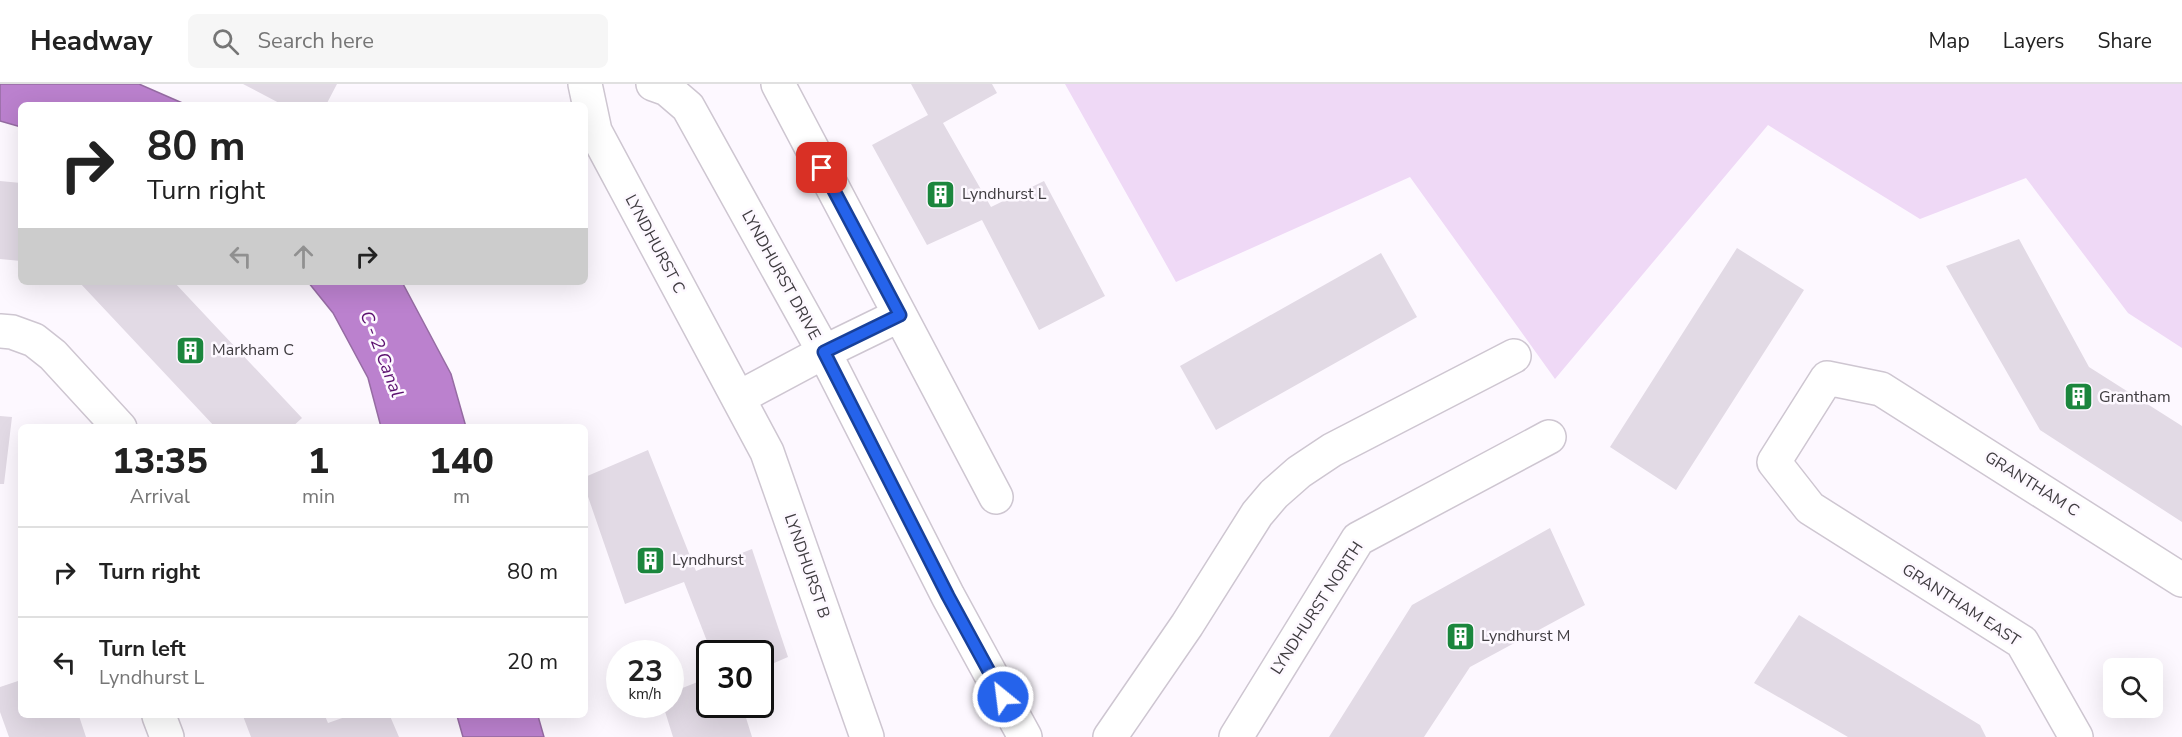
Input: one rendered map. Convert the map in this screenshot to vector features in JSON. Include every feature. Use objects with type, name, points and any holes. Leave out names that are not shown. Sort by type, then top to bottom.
[{"type":"street","name":"LYNDHURST C","points":[[585,84],[595,131],[738,398]]},
{"type":"street","name":"LYNDHURST DRIVE","points":[[653,84],[667,89],[688,107],[824,352],[948,596],[1024,737]]},
{"type":"street","points":[[778,84],[996,497]]},
{"type":"street","points":[[738,398],[900,315]]},
{"type":"street","points":[[0,330],[34,340],[44,348],[116,424]]},
{"type":"street","points":[[1110,737],[1187,625],[1257,514],[1274,494],[1299,472],[1332,450],[1514,356]]},
{"type":"street","name":"GRANTHAM EAST","points":[[1881,389],[1827,378],[1774,462],[1810,508],[2022,642],[2076,737]]},
{"type":"street","name":"GRANTHAM C","points":[[1881,389],[2182,580]]},
{"type":"street","name":"LYNDHURST B","points":[[738,398],[768,452],[867,737]]},
{"type":"street","name":"LYNDHURST NORTH","points":[[1236,737],[1358,539],[1549,436]]},
{"type":"street","points":[[160,718],[167,737]]},
{"type":"shaded area","points":[[1065,84],[2182,84],[2182,348],[2128,313],[2026,178],[1920,219],[1768,125],[1555,379],[1410,177],[1176,282]]},
{"type":"water","points":[[0,84],[139,84],[180,102],[18,102],[18,126],[0,121]]},
{"type":"water","name":"C - 2 Canal","points":[[310,285],[404,285],[451,374],[465,424],[380,424],[368,378],[333,313]]},
{"type":"water","points":[[458,718],[539,718],[544,737],[463,737]]},
{"type":"building","points":[[243,84],[337,84],[328,102],[277,102]]},
{"type":"building","name":"Lyndhurst L","points":[[911,84],[992,84],[997,93],[943,123],[991,207],[1044,181],[1105,296],[1039,330],[982,220],[927,245],[872,145],[928,115]]},
{"type":"building","points":[[0,181],[18,183],[18,261],[0,259]]},
{"type":"building","name":"Grantham","points":[[2019,239],[2089,367],[2182,426],[2182,522],[2040,430],[1946,266]]},
{"type":"building","points":[[1737,248],[1804,290],[1676,490],[1610,447]]},
{"type":"building","points":[[1381,253],[1417,317],[1216,430],[1180,366]]},
{"type":"building","name":"Markham C","points":[[82,285],[177,285],[302,418],[295,424],[212,424]]},
{"type":"building","points":[[0,416],[12,417],[4,484],[0,484]]},
{"type":"building","name":"Lyndhurst","points":[[648,450],[696,571],[752,549],[788,657],[774,663],[774,640],[707,640],[684,582],[625,604],[588,497],[588,476]]},
{"type":"building","name":"Lyndhurst M","points":[[1550,528],[1585,605],[1470,667],[1424,737],[1329,737],[1412,605]]},
{"type":"building","points":[[1799,615],[1980,725],[1986,737],[1848,737],[1754,683]]},
{"type":"building","points":[[18,681],[18,718],[80,718],[86,737],[9,737],[0,712],[0,687]]},
{"type":"building","points":[[696,683],[696,718],[746,718],[752,737],[673,737],[667,718],[684,718],[684,687]]},
{"type":"building","points":[[244,718],[326,718],[328,723],[342,718],[391,718],[399,737],[251,737]]},
{"type":"place","name":"Lyndhurst L","points":[[941,194]]},
{"type":"place","name":"Markham C","points":[[191,350]]},
{"type":"place","name":"Grantham","points":[[2078,397]]},
{"type":"place","name":"Lyndhurst","points":[[651,560]]},
{"type":"place","name":"Lyndhurst M","points":[[1460,636]]},
{"type":"route","points":[[822,168],[900,315],[824,352],[948,596],[1003,697]]}]
